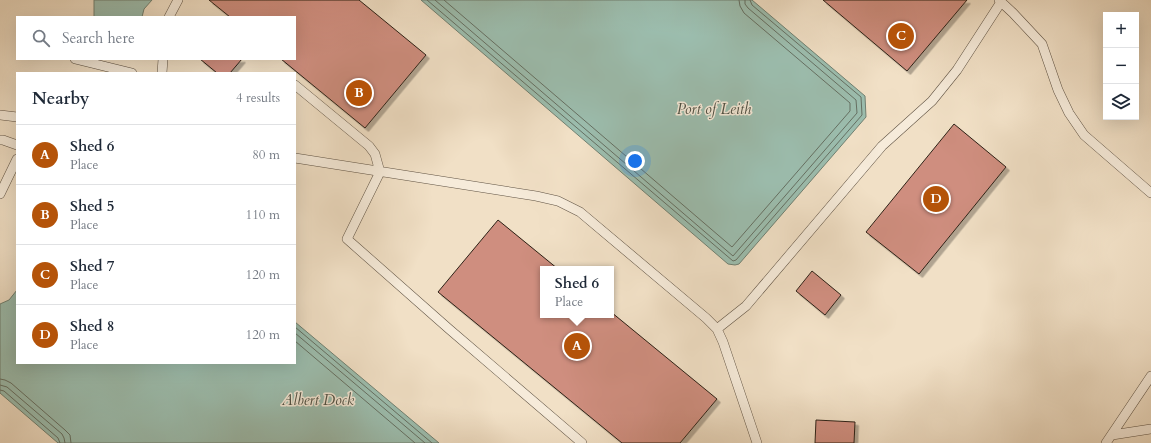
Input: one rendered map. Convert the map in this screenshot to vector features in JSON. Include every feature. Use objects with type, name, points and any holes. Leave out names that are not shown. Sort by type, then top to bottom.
[{"type":"lane","points":[[170,16],[178,0]]},
{"type":"lane","points":[[716,329],[746,306],[882,146],[932,101],[957,70],[1000,1],[1013,12],[1042,44],[1069,114],[1084,135],[1151,193]]},
{"type":"lane","points":[[78,60],[128,72]]},
{"type":"lane","points":[[162,72],[163,60]]},
{"type":"lane","points":[[296,86],[369,146],[375,154],[380,172],[347,239],[582,443]]},
{"type":"lane","points":[[0,115],[16,117]]},
{"type":"lane","points":[[0,140],[16,145]]},
{"type":"lane","points":[[296,158],[536,196],[558,201],[569,206],[586,217],[706,318],[716,329],[722,342],[756,443]]},
{"type":"lane","points":[[0,194],[16,161]]},
{"type":"lane","points":[[1106,443],[1151,376]]},
{"type":"lane","points":[[1112,436],[1151,429]]},
{"type":"water","points":[[94,0],[152,0],[144,9],[142,16],[94,16]]},
{"type":"water","name":"Port of Leith","points":[[421,0],[752,0],[865,96],[866,117],[739,264],[728,264]]},
{"type":"water","name":"Albert Dock","points":[[16,291],[16,364],[296,364],[296,323],[439,443],[58,443],[0,393],[0,304],[9,300]]},
{"type":"building","points":[[209,0],[359,0],[426,55],[365,128],[282,60],[296,60],[296,16],[229,16]]},
{"type":"building","points":[[823,0],[967,0],[907,71]]},
{"type":"building","points":[[201,60],[241,60],[231,72],[216,72]]},
{"type":"building","points":[[954,124],[1006,167],[919,274],[866,232]]},
{"type":"building","points":[[498,220],[554,266],[540,266],[540,318],[614,318],[614,314],[717,399],[680,443],[622,443],[438,292]]},
{"type":"building","points":[[812,271],[841,295],[825,315],[796,291]]},
{"type":"building","points":[[816,420],[855,422],[854,443],[815,443]]},
{"type":"place","name":"Shed 7","points":[[901,36]]},
{"type":"place","name":"Shed 5","points":[[359,93]]},
{"type":"place","name":"Shed 8","points":[[936,199]]},
{"type":"place","name":"Shed 6","points":[[577,346]]}]
